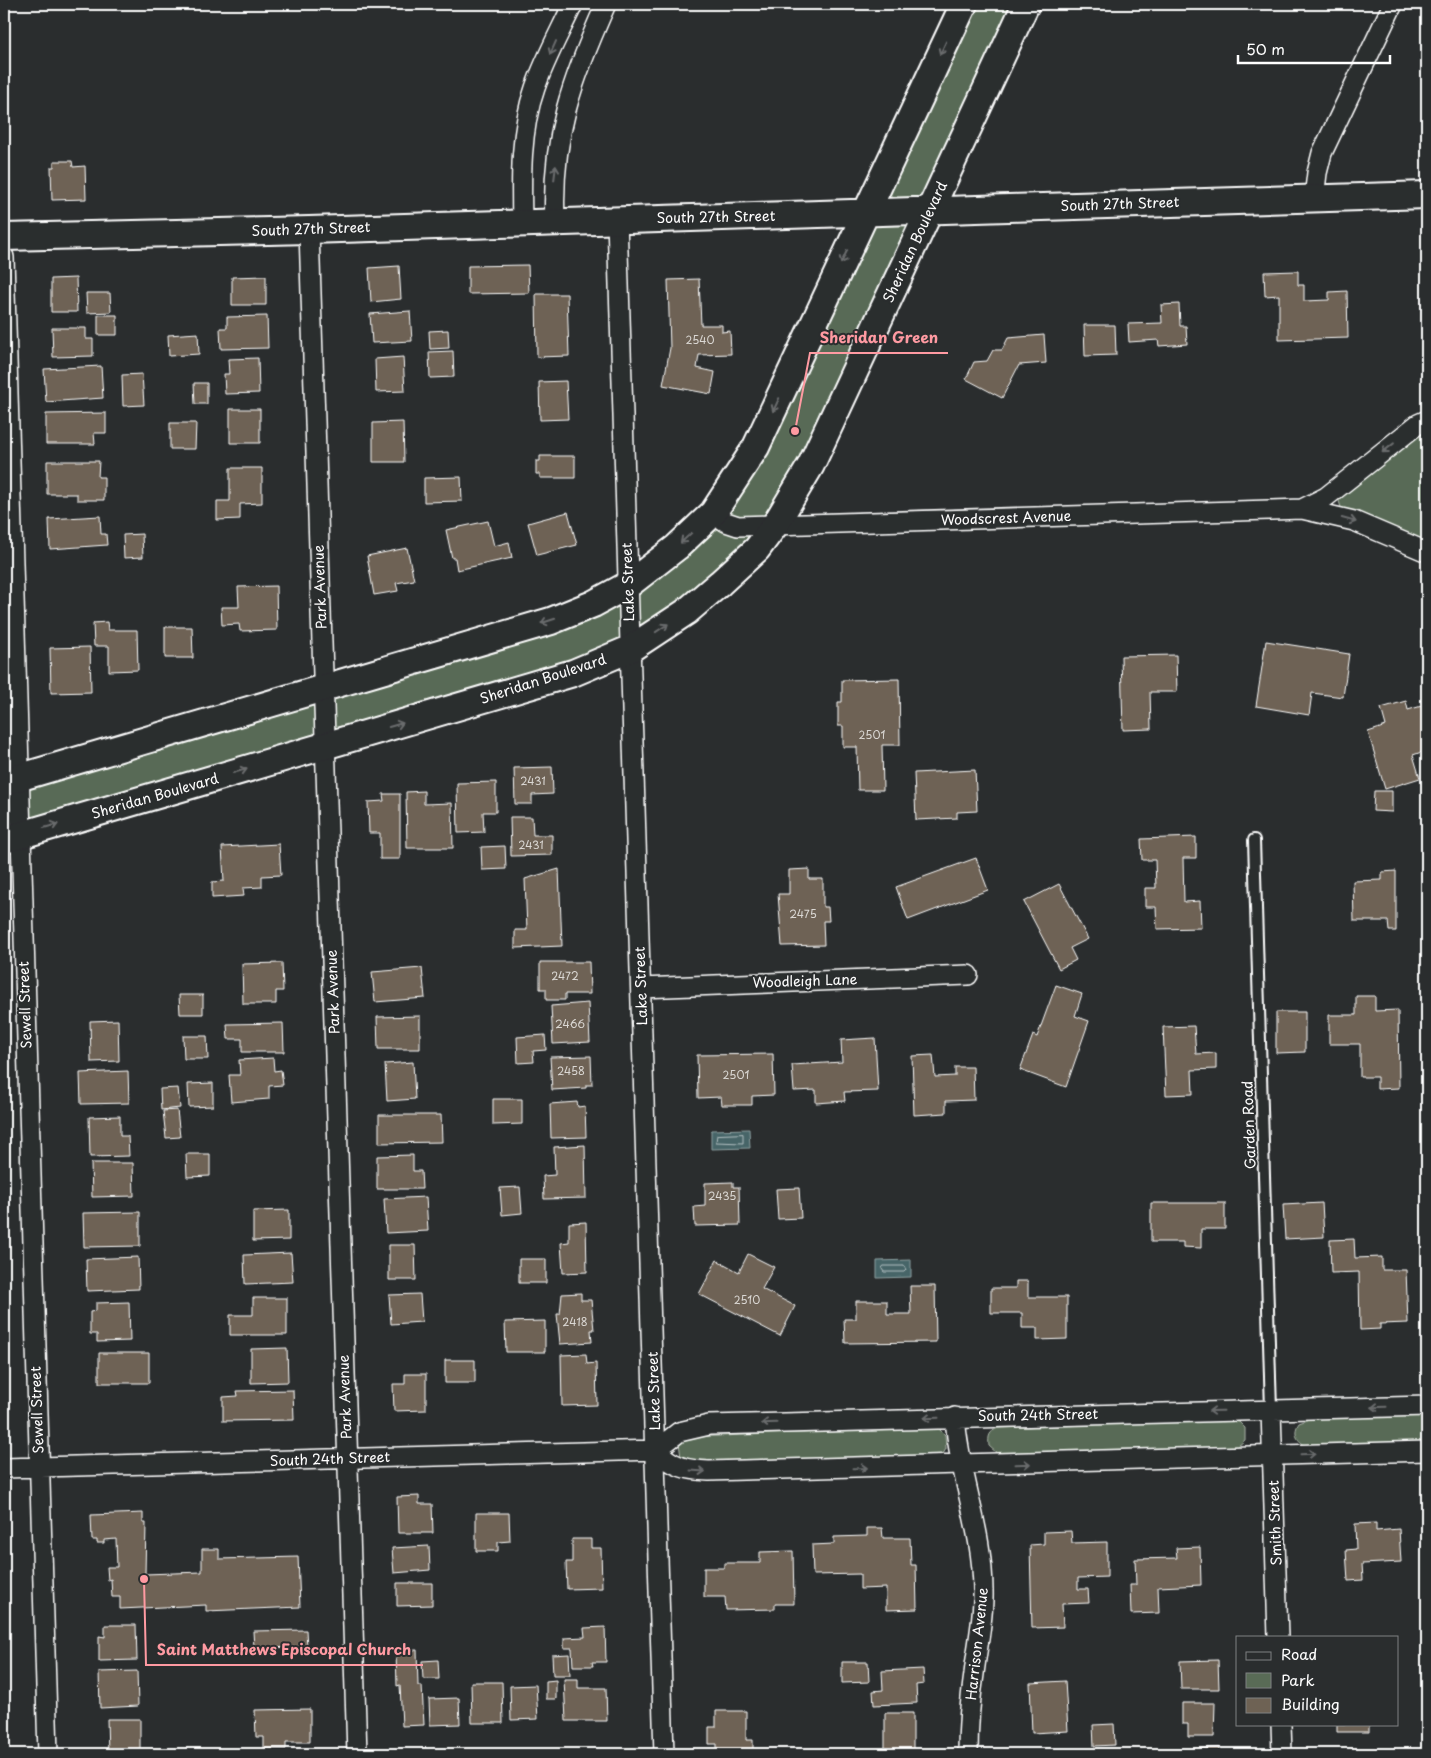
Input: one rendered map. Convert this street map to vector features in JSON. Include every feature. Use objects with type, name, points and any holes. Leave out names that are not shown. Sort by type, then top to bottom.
[{"type":"main road","points":[[11,780],[551,621],[593,604],[628,585],[677,547],[713,513],[756,447],[964,4]]},
{"type":"main road","name":"Sheridan Boulevard","points":[[12,838],[573,673],[630,649],[686,612],[757,549],[775,526],[811,465],[1026,4]]},
{"type":"main road","name":"South 27th Street","points":[[4,237],[309,230],[1427,195]]},
{"type":"street","points":[[522,222],[522,163],[526,122],[534,88],[573,4]]},
{"type":"street","points":[[555,221],[553,184],[561,125],[569,94],[606,4]]},
{"type":"street","points":[[1314,198],[1322,153],[1393,4]]},
{"type":"street","name":"Lake Street","points":[[617,219],[664,1754]]},
{"type":"street","name":"Park Avenue","points":[[309,230],[357,1754]]},
{"type":"street","name":"Sewell Street","points":[[4,257],[12,838],[39,1467],[48,1754]]},
{"type":"street","name":"Woodscrest Avenue","points":[[1302,509],[1326,497],[1418,424],[1427,420]]},
{"type":"street","name":"Woodscrest Avenue","points":[[713,513],[726,522],[738,526],[775,526],[1302,509],[1354,521],[1427,552]]},
{"type":"street","name":"Woodleigh Lane","points":[[641,988],[968,975]]},
{"type":"street","name":"South 24th Street","points":[[4,1468],[656,1450],[679,1432],[709,1426],[955,1417],[1427,1406]]},
{"type":"street","name":"Smith Street","points":[[1271,1410],[1278,1636]]},
{"type":"street","name":"Harrison Avenue","points":[[955,1417],[962,1466],[973,1508],[983,1590],[982,1622],[969,1718],[968,1754]]},
{"type":"street","points":[[656,1450],[670,1463],[683,1469],[709,1472],[1427,1451]]},
{"type":"street","points":[[1281,1726],[1282,1754]]},
{"type":"lane","name":"Garden Road","points":[[1254,840],[1271,1410]]},
{"type":"green space","points":[[964,4],[1026,4],[775,525],[630,649],[4,840],[4,782],[551,621],[713,513]]},
{"type":"green space","points":[[1427,429],[1427,546],[1342,511],[1339,501],[1341,495],[1416,434]]},
{"type":"green space","points":[[1427,1415],[1427,1443],[1305,1445],[1299,1441],[1296,1433],[1299,1423],[1310,1419]]},
{"type":"green space","points":[[1228,1420],[1239,1422],[1245,1428],[1245,1440],[1237,1447],[998,1454],[989,1446],[990,1435],[998,1428]]},
{"type":"green space","points":[[939,1429],[945,1435],[946,1449],[941,1457],[692,1463],[681,1457],[679,1443],[684,1438],[693,1437]]},
{"type":"water","points":[[749,1129],[750,1148],[711,1149],[711,1130]]},
{"type":"water","points":[[911,1260],[911,1277],[877,1278],[877,1261]]},
{"type":"building","points":[[54,161],[72,161],[73,167],[85,166],[86,199],[52,200],[51,167],[54,167]]},
{"type":"building","points":[[528,265],[529,293],[468,294],[468,266]]},
{"type":"building","points":[[399,266],[401,299],[371,302],[369,268]]},
{"type":"building","points":[[1298,271],[1298,285],[1304,285],[1304,301],[1329,300],[1329,292],[1347,291],[1348,338],[1279,340],[1279,295],[1265,296],[1264,272]]},
{"type":"building","points":[[266,276],[266,305],[232,305],[232,277]]},
{"type":"building","points":[[76,278],[77,312],[51,312],[51,279]]},
{"type":"building","points":[[699,279],[701,325],[722,325],[722,332],[730,331],[731,354],[699,355],[697,368],[715,372],[711,394],[663,385],[670,348],[668,280]]},
{"type":"building","points":[[86,293],[110,293],[111,312],[87,313]]},
{"type":"building","points":[[536,294],[567,294],[569,356],[537,357]]},
{"type":"building","points":[[1179,304],[1180,326],[1186,326],[1187,344],[1159,346],[1158,340],[1129,342],[1128,324],[1162,323],[1161,305]]},
{"type":"building","points":[[410,311],[412,341],[372,343],[370,314]]},
{"type":"building","points":[[98,315],[117,315],[117,335],[98,335]]},
{"type":"building","points":[[267,316],[268,348],[221,349],[220,328],[227,328],[227,317]]},
{"type":"building","points":[[1084,325],[1115,325],[1116,355],[1085,356]]},
{"type":"building","points":[[52,328],[86,328],[86,339],[93,339],[93,356],[53,357]]},
{"type":"building","points":[[448,330],[449,348],[430,349],[429,331]]},
{"type":"building","points":[[198,333],[199,354],[169,356],[168,335]]},
{"type":"building","points":[[1044,335],[1046,363],[1019,365],[1002,398],[966,379],[974,362],[987,361],[993,350],[1002,350],[1008,338]]},
{"type":"building","points":[[453,351],[454,377],[430,378],[429,352]]},
{"type":"building","points":[[403,357],[405,391],[376,392],[375,359]]},
{"type":"building","points":[[258,358],[259,393],[225,394],[224,374],[229,374],[228,359]]},
{"type":"building","points":[[101,366],[103,398],[46,402],[44,369]]},
{"type":"building","points":[[142,374],[144,405],[123,406],[122,375]]},
{"type":"building","points":[[566,381],[568,419],[540,420],[539,382]]},
{"type":"building","points":[[194,383],[207,383],[207,404],[195,404]]},
{"type":"building","points":[[230,409],[260,409],[260,443],[230,443]]},
{"type":"building","points":[[106,413],[106,433],[94,433],[95,444],[46,444],[46,414]]},
{"type":"building","points":[[403,422],[404,462],[373,462],[373,423]]},
{"type":"building","points":[[170,423],[196,423],[195,449],[170,449]]},
{"type":"building","points":[[540,456],[575,456],[575,478],[540,478],[540,474],[536,474],[536,461],[540,461]]},
{"type":"building","points":[[47,461],[99,461],[98,477],[104,477],[104,500],[77,500],[77,494],[47,494]]},
{"type":"building","points":[[230,468],[262,468],[262,503],[240,504],[240,519],[217,520],[217,501],[230,501]]},
{"type":"building","points":[[461,477],[462,501],[424,502],[424,478]]},
{"type":"building","points":[[568,512],[577,545],[537,555],[528,523]]},
{"type":"building","points":[[100,516],[101,534],[106,534],[107,545],[50,549],[49,519]]},
{"type":"building","points":[[488,521],[494,546],[509,542],[512,558],[457,570],[455,558],[452,558],[446,530]]},
{"type":"building","points":[[142,534],[143,557],[124,558],[123,535]]},
{"type":"building","points":[[407,548],[414,580],[396,583],[398,591],[374,595],[367,556]]},
{"type":"building","points":[[276,586],[277,630],[240,631],[239,624],[222,625],[221,607],[239,607],[238,587]]},
{"type":"building","points":[[107,622],[108,630],[137,630],[138,670],[109,671],[109,646],[94,646],[93,623]]},
{"type":"building","points":[[165,627],[192,627],[193,658],[165,658]]},
{"type":"building","points":[[1266,641],[1349,654],[1343,697],[1312,693],[1309,715],[1256,706]]},
{"type":"building","points":[[90,647],[91,692],[51,693],[50,648]]},
{"type":"building","points":[[1176,655],[1177,692],[1150,692],[1151,729],[1123,730],[1121,656]]},
{"type":"building","points":[[899,679],[900,745],[882,745],[883,790],[858,790],[857,747],[843,747],[843,726],[838,726],[838,702],[842,702],[842,680]]},
{"type":"building","points":[[1406,701],[1408,710],[1425,705],[1427,713],[1427,750],[1413,755],[1420,778],[1385,789],[1368,732],[1386,726],[1381,708]]},
{"type":"building","points":[[552,767],[553,794],[532,795],[532,804],[515,804],[514,768]]},
{"type":"building","points":[[975,770],[977,811],[957,812],[957,818],[916,820],[914,773]]},
{"type":"building","points":[[496,782],[496,812],[483,812],[484,832],[458,833],[457,783]]},
{"type":"building","points":[[424,791],[424,804],[452,803],[453,848],[407,848],[406,792]]},
{"type":"building","points":[[1374,791],[1392,791],[1392,812],[1373,811]]},
{"type":"building","points":[[383,794],[400,794],[400,859],[380,859],[380,833],[369,833],[368,802],[384,801]]},
{"type":"building","points":[[510,817],[532,817],[533,835],[552,835],[552,855],[511,856]]},
{"type":"building","points":[[1196,837],[1196,858],[1183,858],[1184,902],[1200,901],[1201,928],[1157,929],[1156,907],[1145,907],[1145,888],[1156,888],[1155,860],[1142,860],[1141,839]]},
{"type":"building","points":[[279,844],[281,875],[262,876],[262,887],[243,888],[244,896],[212,898],[212,882],[224,881],[222,847]]},
{"type":"building","points":[[505,846],[506,869],[482,870],[481,847]]},
{"type":"building","points":[[976,858],[988,890],[908,920],[896,887]]},
{"type":"building","points":[[559,869],[562,946],[515,948],[515,930],[527,930],[525,879]]},
{"type":"building","points":[[809,869],[809,879],[823,879],[823,907],[828,907],[829,921],[823,921],[824,945],[782,946],[778,894],[789,894],[789,870]]},
{"type":"building","points":[[1396,871],[1396,931],[1389,931],[1388,921],[1354,921],[1353,881],[1382,880],[1382,872]]},
{"type":"building","points":[[1059,884],[1088,939],[1070,948],[1076,960],[1059,969],[1024,902]]},
{"type":"building","points":[[540,962],[589,962],[590,994],[565,994],[565,1000],[546,1000],[546,989],[540,989]]},
{"type":"building","points":[[282,963],[283,991],[276,991],[276,1004],[243,1004],[242,964]]},
{"type":"building","points":[[422,968],[425,998],[375,1002],[372,972]]},
{"type":"building","points":[[1056,985],[1082,994],[1075,1016],[1089,1021],[1066,1087],[1020,1070],[1033,1035],[1037,1037]]},
{"type":"building","points":[[179,995],[203,995],[203,1014],[180,1014]]},
{"type":"building","points":[[1356,996],[1375,996],[1375,1011],[1398,1010],[1399,1088],[1377,1089],[1377,1077],[1360,1077],[1360,1044],[1329,1044],[1329,1015],[1356,1015]]},
{"type":"building","points":[[588,1003],[590,1042],[553,1044],[551,1006]]},
{"type":"building","points":[[1276,1012],[1305,1012],[1305,1052],[1276,1053]]},
{"type":"building","points":[[420,1016],[420,1049],[378,1049],[377,1017]]},
{"type":"building","points":[[118,1020],[119,1061],[91,1062],[90,1021]]},
{"type":"building","points":[[283,1023],[284,1052],[242,1052],[242,1039],[228,1039],[227,1024]]},
{"type":"building","points":[[1194,1026],[1196,1054],[1216,1053],[1216,1069],[1192,1070],[1193,1094],[1166,1095],[1163,1027]]},
{"type":"building","points":[[545,1035],[546,1050],[533,1051],[534,1062],[518,1063],[517,1037]]},
{"type":"building","points":[[183,1036],[207,1036],[208,1059],[184,1059]]},
{"type":"building","points":[[875,1038],[878,1091],[844,1092],[845,1101],[816,1103],[816,1090],[794,1091],[792,1065],[842,1062],[841,1040]]},
{"type":"building","points":[[773,1054],[774,1095],[752,1096],[752,1105],[722,1105],[721,1097],[698,1098],[697,1055]]},
{"type":"building","points":[[933,1055],[935,1077],[955,1076],[955,1067],[973,1067],[974,1100],[946,1101],[946,1113],[914,1115],[912,1056]]},
{"type":"building","points":[[591,1056],[592,1085],[586,1085],[586,1088],[552,1090],[550,1057]]},
{"type":"building","points":[[273,1058],[274,1071],[281,1070],[283,1085],[269,1086],[269,1099],[231,1102],[229,1075],[240,1075],[239,1060]]},
{"type":"building","points":[[413,1062],[415,1099],[387,1101],[385,1064]]},
{"type":"building","points":[[128,1071],[129,1103],[81,1104],[80,1073]]},
{"type":"building","points":[[213,1083],[213,1106],[189,1107],[188,1084]]},
{"type":"building","points":[[178,1088],[180,1108],[161,1110],[160,1089]]},
{"type":"building","points":[[493,1099],[522,1099],[522,1124],[493,1125]]},
{"type":"building","points":[[577,1102],[578,1107],[585,1106],[586,1137],[551,1138],[550,1104]]},
{"type":"building","points":[[177,1110],[180,1137],[166,1138],[163,1111]]},
{"type":"building","points":[[379,1115],[441,1115],[442,1142],[379,1143]]},
{"type":"building","points":[[120,1116],[120,1136],[128,1136],[129,1156],[90,1157],[89,1117]]},
{"type":"building","points":[[585,1145],[586,1198],[544,1199],[543,1176],[555,1175],[554,1147]]},
{"type":"building","points":[[186,1154],[210,1154],[210,1176],[187,1177]]},
{"type":"building","points":[[413,1155],[413,1171],[421,1171],[422,1189],[377,1189],[377,1156]]},
{"type":"building","points":[[91,1163],[133,1163],[134,1196],[92,1197]]},
{"type":"building","points":[[733,1182],[733,1187],[739,1187],[740,1225],[695,1226],[694,1207],[705,1206],[705,1183]]},
{"type":"building","points":[[520,1187],[522,1213],[502,1215],[500,1188]]},
{"type":"building","points":[[799,1188],[801,1218],[778,1219],[776,1189]]},
{"type":"building","points":[[426,1197],[428,1231],[386,1233],[384,1199]]},
{"type":"building","points":[[1151,1203],[1225,1203],[1225,1229],[1201,1229],[1201,1248],[1183,1247],[1183,1242],[1151,1242]]},
{"type":"building","points":[[1322,1203],[1324,1237],[1285,1239],[1283,1205]]},
{"type":"building","points":[[289,1210],[289,1240],[253,1241],[253,1211]]},
{"type":"building","points":[[140,1212],[140,1246],[84,1247],[83,1213]]},
{"type":"building","points":[[586,1222],[587,1272],[563,1273],[561,1243],[569,1242],[569,1223]]},
{"type":"building","points":[[1354,1239],[1355,1258],[1382,1257],[1382,1270],[1406,1270],[1408,1323],[1380,1324],[1380,1329],[1360,1330],[1359,1272],[1331,1273],[1330,1240]]},
{"type":"building","points":[[389,1245],[415,1245],[416,1280],[389,1280]]},
{"type":"building","points":[[291,1253],[293,1282],[245,1284],[244,1255]]},
{"type":"building","points":[[748,1254],[774,1267],[762,1289],[795,1306],[780,1336],[699,1294],[717,1260],[739,1272]]},
{"type":"building","points":[[138,1257],[139,1289],[87,1291],[86,1259]]},
{"type":"building","points":[[519,1259],[546,1259],[546,1283],[519,1283]]},
{"type":"building","points":[[1016,1281],[1028,1281],[1028,1297],[1067,1297],[1067,1339],[1037,1340],[1037,1328],[1022,1328],[1022,1313],[991,1313],[991,1288],[1016,1288]]},
{"type":"building","points":[[910,1286],[935,1286],[936,1342],[845,1343],[844,1319],[856,1319],[856,1301],[887,1301],[887,1314],[911,1314]]},
{"type":"building","points":[[581,1293],[581,1300],[591,1300],[594,1330],[591,1330],[592,1342],[560,1344],[557,1314],[560,1314],[562,1294]]},
{"type":"building","points":[[420,1294],[422,1322],[391,1324],[389,1295]]},
{"type":"building","points":[[253,1298],[287,1298],[287,1335],[230,1335],[230,1315],[253,1315]]},
{"type":"building","points":[[129,1302],[130,1341],[97,1342],[97,1334],[90,1334],[90,1312],[96,1311],[96,1303]]},
{"type":"building","points":[[545,1321],[545,1352],[506,1352],[505,1322]]},
{"type":"building","points":[[287,1348],[288,1382],[251,1383],[251,1349]]},
{"type":"building","points":[[99,1353],[149,1353],[149,1383],[99,1383]]},
{"type":"building","points":[[586,1354],[587,1364],[596,1363],[597,1405],[562,1406],[561,1355]]},
{"type":"building","points":[[445,1360],[475,1360],[475,1383],[445,1383]]},
{"type":"building","points":[[405,1374],[426,1374],[426,1410],[394,1411],[393,1384],[405,1384]]},
{"type":"building","points":[[293,1390],[294,1420],[223,1421],[223,1397],[238,1396],[237,1391]]},
{"type":"building","points":[[419,1496],[419,1504],[432,1504],[433,1533],[398,1533],[397,1497]]},
{"type":"building","points":[[143,1513],[143,1523],[146,1523],[145,1574],[202,1572],[202,1549],[219,1549],[219,1559],[298,1557],[300,1607],[206,1611],[206,1605],[120,1609],[120,1597],[112,1597],[111,1579],[108,1580],[107,1567],[117,1567],[116,1539],[104,1540],[104,1543],[97,1543],[97,1540],[92,1540],[91,1515]]},
{"type":"building","points":[[476,1513],[509,1513],[510,1541],[498,1542],[498,1551],[476,1551]]},
{"type":"building","points":[[1376,1523],[1376,1531],[1399,1529],[1401,1562],[1362,1564],[1363,1580],[1348,1581],[1346,1550],[1356,1549],[1355,1524]]},
{"type":"building","points":[[867,1528],[882,1528],[883,1538],[910,1538],[911,1565],[916,1565],[917,1609],[886,1610],[886,1588],[860,1589],[860,1574],[813,1575],[812,1545],[834,1544],[834,1537],[867,1536]]},
{"type":"building","points":[[1071,1531],[1072,1543],[1107,1542],[1107,1577],[1078,1578],[1078,1589],[1088,1589],[1089,1603],[1062,1604],[1063,1627],[1032,1628],[1030,1545],[1044,1544],[1044,1532]]},
{"type":"building","points":[[572,1539],[591,1539],[591,1548],[601,1548],[602,1588],[567,1589],[566,1562],[572,1562]]},
{"type":"building","points":[[429,1546],[430,1570],[394,1573],[392,1548]]},
{"type":"building","points":[[1200,1547],[1201,1585],[1158,1587],[1159,1613],[1131,1614],[1130,1585],[1136,1585],[1135,1559],[1177,1558],[1176,1548]]},
{"type":"building","points":[[793,1551],[794,1604],[775,1604],[775,1609],[726,1610],[725,1597],[704,1597],[704,1568],[724,1568],[724,1563],[760,1563],[760,1552]]},
{"type":"building","points":[[397,1583],[432,1583],[432,1605],[397,1606]]},
{"type":"building","points":[[105,1625],[136,1625],[137,1660],[99,1661],[99,1636],[105,1637]]},
{"type":"building","points":[[605,1627],[606,1662],[592,1662],[593,1666],[573,1666],[572,1648],[564,1648],[564,1638],[585,1637],[584,1628]]},
{"type":"building","points":[[306,1630],[307,1647],[254,1648],[253,1631]]},
{"type":"building","points":[[417,1650],[418,1686],[422,1686],[424,1725],[402,1726],[400,1685],[397,1686],[396,1651]]},
{"type":"building","points":[[569,1654],[570,1675],[553,1675],[552,1655]]},
{"type":"building","points":[[438,1660],[439,1679],[423,1679],[422,1661]]},
{"type":"building","points":[[1218,1660],[1219,1689],[1181,1689],[1180,1661]]},
{"type":"building","points":[[842,1662],[868,1662],[869,1682],[842,1683]]},
{"type":"building","points":[[923,1669],[924,1684],[916,1685],[917,1703],[874,1705],[873,1691],[883,1690],[882,1671]]},
{"type":"building","points":[[137,1671],[138,1706],[100,1708],[99,1672]]},
{"type":"building","points":[[564,1679],[578,1679],[578,1688],[606,1688],[607,1721],[566,1721]]},
{"type":"building","points":[[556,1680],[556,1699],[546,1699],[546,1681]]},
{"type":"building","points":[[1065,1681],[1068,1731],[1032,1733],[1030,1683]]},
{"type":"building","points":[[471,1682],[502,1682],[503,1723],[472,1723]]},
{"type":"building","points":[[536,1685],[538,1719],[511,1720],[510,1686]]},
{"type":"building","points":[[459,1698],[460,1724],[430,1725],[429,1699]]},
{"type":"building","points":[[1182,1703],[1215,1703],[1214,1737],[1188,1737],[1188,1724],[1182,1724]]},
{"type":"building","points":[[310,1709],[310,1742],[286,1742],[286,1749],[264,1749],[264,1737],[256,1737],[255,1710]]},
{"type":"building","points":[[716,1711],[746,1711],[746,1740],[753,1740],[753,1753],[762,1754],[717,1754],[717,1744],[709,1744],[709,1727],[716,1727]]},
{"type":"building","points":[[885,1713],[913,1713],[913,1754],[885,1754]]},
{"type":"building","points":[[107,1719],[140,1719],[140,1754],[108,1754]]},
{"type":"building","points":[[1114,1724],[1115,1745],[1094,1746],[1093,1725]]},
{"type":"building","points":[[1337,1726],[1369,1726],[1369,1732],[1337,1732]]},
{"type":"building","points":[[1219,1748],[1219,1754],[1176,1754],[1176,1749]]},
{"type":"place","name":"Sheridan Green","points":[[795,431]]},
{"type":"place","name":"Saint Matthews Episcopal Church","points":[[144,1579]]}]
